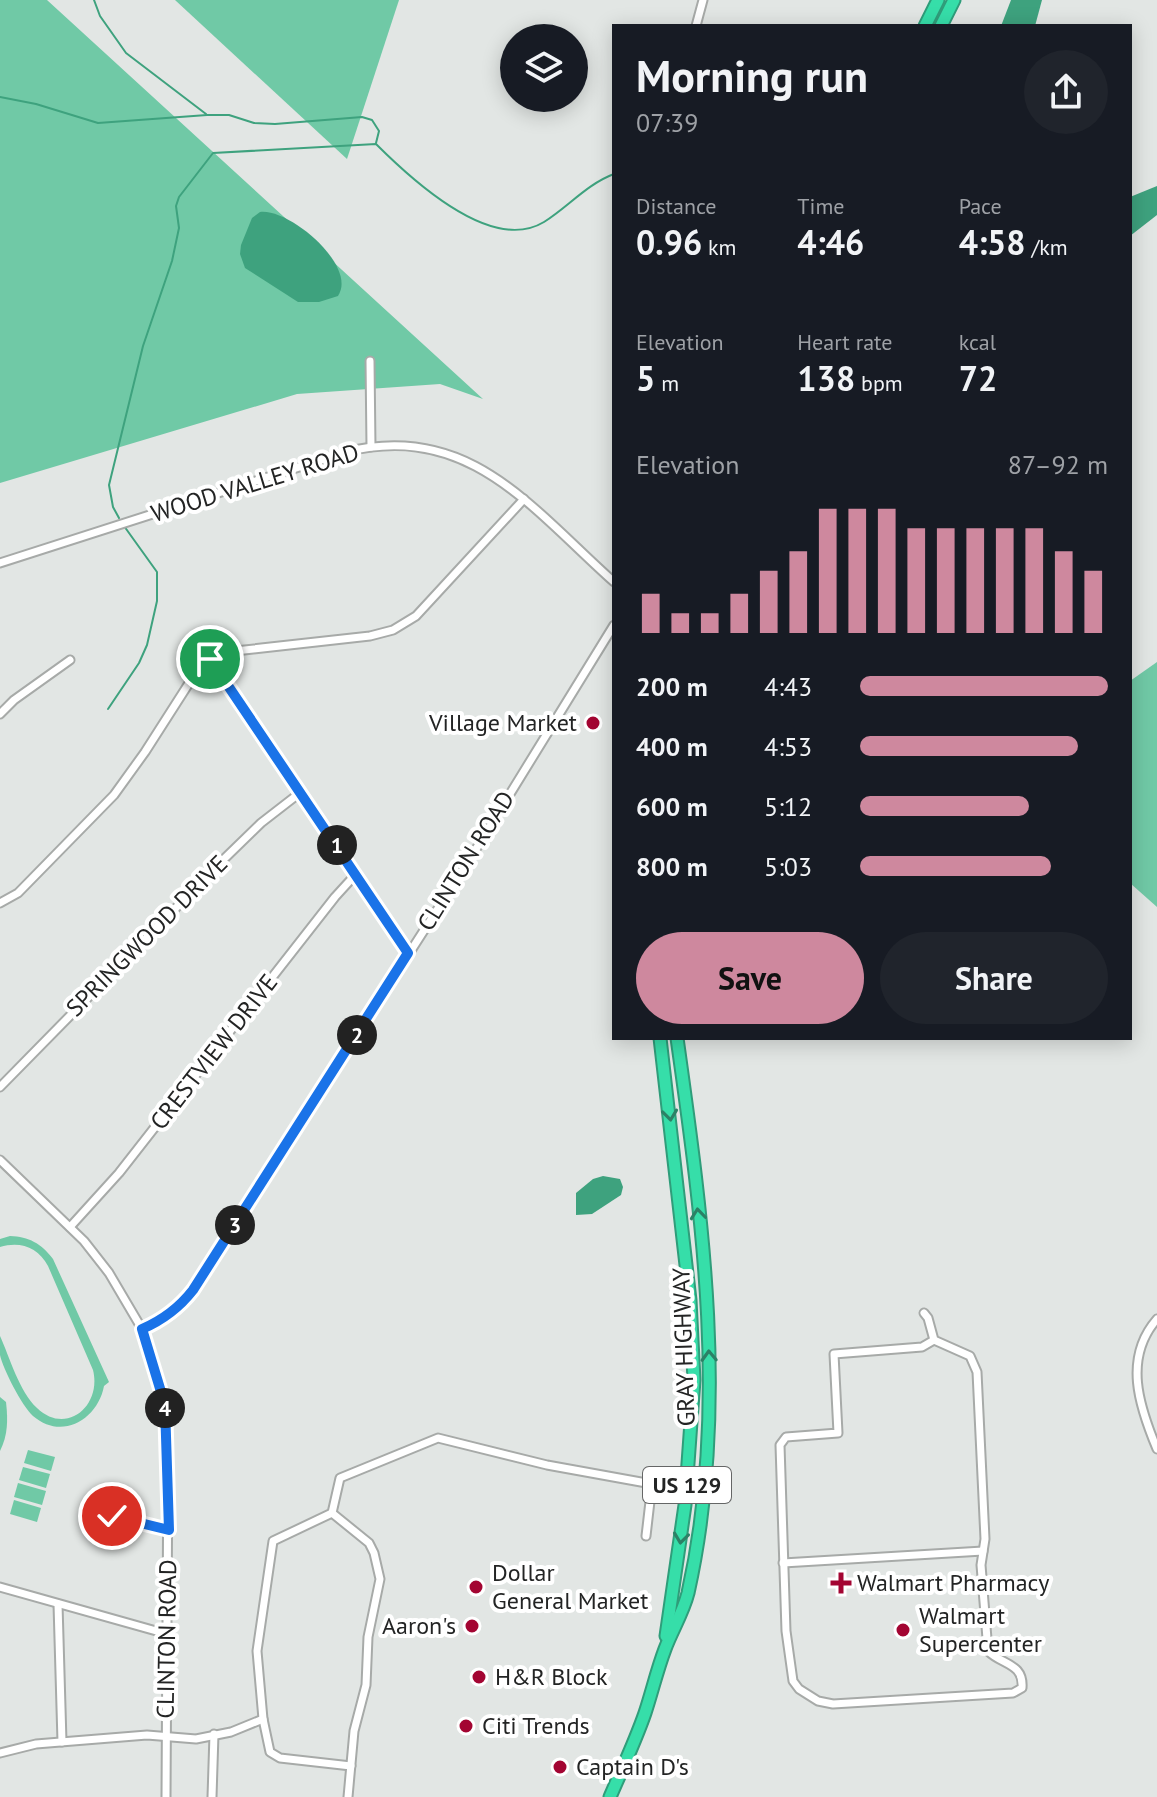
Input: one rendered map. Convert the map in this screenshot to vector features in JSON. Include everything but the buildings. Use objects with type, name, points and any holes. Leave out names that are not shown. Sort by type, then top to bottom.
[{"type":"highway","points":[[926,24],[938,0]]},
{"type":"highway","points":[[942,24],[954,0]]},
{"type":"highway","name":"GRAY HIGHWAY","points":[[660,1040],[688,1286],[694,1380],[685,1505],[665,1649]]},
{"type":"highway","name":"GRAY HIGHWAY","points":[[610,1797],[644,1716],[665,1649],[687,1598],[705,1495],[710,1418],[706,1289],[677,1040]]},
{"type":"street","points":[[697,24],[703,0]]},
{"type":"street","points":[[370,361],[371,447]]},
{"type":"street","name":"WOOD VALLEY ROAD","points":[[0,563],[346,452],[371,447],[409,446],[461,458],[490,473],[524,499],[612,580]]},
{"type":"street","points":[[0,903],[18,893],[114,795],[200,666],[210,659],[236,651],[370,636],[393,630],[416,616],[524,499]]},
{"type":"street","name":"CLINTON ROAD","points":[[166,1797],[169,1530],[165,1405],[142,1329],[173,1311],[193,1290],[612,628]]},
{"type":"street","points":[[210,659],[408,953]]},
{"type":"street","points":[[0,714],[14,700],[70,660]]},
{"type":"street","name":"SPRINGWOOD DRIVE","points":[[0,1087],[233,850],[301,792]]},
{"type":"street","name":"CRESTVIEW DRIVE","points":[[70,1227],[119,1173],[356,874]]},
{"type":"street","points":[[0,1160],[70,1227],[105,1266],[142,1329]]},
{"type":"street","points":[[924,1313],[934,1340]]},
{"type":"street","points":[[1157,1319],[1146,1331],[1137,1355],[1136,1378],[1141,1406],[1157,1449]]},
{"type":"street","points":[[934,1340],[970,1356],[977,1372],[985,1539],[981,1565],[988,1651],[1019,1671],[1023,1679],[1022,1688],[1013,1693],[833,1704],[818,1701],[799,1689],[793,1681],[786,1631],[780,1445],[786,1437],[838,1433],[834,1354],[922,1347],[934,1340]]},
{"type":"street","points":[[332,1513],[340,1478],[438,1438],[547,1465],[652,1484],[646,1536]]},
{"type":"street","points":[[94,1511],[169,1530]]},
{"type":"street","points":[[332,1513],[273,1541],[257,1651],[267,1747],[275,1757],[351,1766]]},
{"type":"street","points":[[332,1513],[369,1543],[380,1579],[371,1616],[366,1685],[354,1731],[348,1797]]},
{"type":"street","points":[[783,1563],[983,1551]]},
{"type":"street","points":[[0,1587],[167,1634]]},
{"type":"street","points":[[58,1604],[62,1742]]},
{"type":"street","points":[[0,1753],[36,1744],[62,1742],[166,1735],[196,1739],[231,1732],[263,1719]]},
{"type":"street","points":[[212,1797],[214,1734]]},
{"type":"shaded area","points":[[0,0],[47,0],[483,399],[440,384],[297,394],[0,483]]},
{"type":"shaded area","points":[[175,0],[399,0],[347,159]]},
{"type":"shaded area","points":[[1011,0],[1042,0],[1036,24],[1002,24]]},
{"type":"shaded area","points":[[1157,186],[1157,215],[1132,234],[1132,196]]},
{"type":"shaded area","points":[[260,212],[287,219],[303,229],[330,255],[342,284],[338,296],[319,302],[298,302],[245,268],[240,254],[241,245],[252,218]]},
{"type":"shaded area","points":[[1157,662],[1157,907],[1132,885],[1132,680]]},
{"type":"shaded area","points":[[603,1176],[620,1179],[623,1187],[621,1195],[592,1214],[576,1215],[576,1193],[593,1179]]},
{"type":"shaded area","points":[[10,1236],[34,1242],[53,1259],[109,1382],[87,1417],[77,1423],[55,1426],[33,1416],[2,1361],[0,1336],[25,1393],[48,1416],[70,1418],[87,1405],[92,1395],[93,1370],[48,1266],[39,1254],[28,1247],[0,1247],[0,1239]]},
{"type":"shaded area","points":[[0,1397],[6,1402],[7,1421],[0,1451]]},
{"type":"shaded area","points":[[28,1450],[55,1457],[51,1471],[24,1463]]},
{"type":"shaded area","points":[[23,1467],[50,1474],[46,1488],[19,1480]]},
{"type":"shaded area","points":[[18,1483],[46,1491],[42,1505],[14,1497]]},
{"type":"shaded area","points":[[14,1500],[41,1508],[37,1522],[10,1514]]},
{"type":"waterway","points":[[94,0],[100,16],[126,53],[206,114]]},
{"type":"waterway","points":[[0,97],[36,104],[98,123],[207,115],[229,115],[254,123],[275,124],[362,117],[372,120],[379,131],[376,143]]},
{"type":"waterway","points":[[119,518],[113,507],[109,485],[143,346],[172,261],[179,228],[176,206],[179,197],[213,153],[376,144],[453,208],[477,221],[500,228],[523,229],[544,222],[612,175]]},
{"type":"waterway","points":[[108,709],[139,663],[147,645],[157,601],[157,572],[124,526]]},
{"type":"place","name":"Village Market","points":[[593,723]]},
{"type":"place","name":"Walmart Pharmacy","points":[[841,1583]]},
{"type":"place","name":"Dollar General Market","points":[[476,1587]]},
{"type":"place","name":"Aaron's","points":[[472,1626]]},
{"type":"place","name":"Walmart Supercenter","points":[[903,1630]]},
{"type":"place","name":"H&R Block","points":[[479,1677]]},
{"type":"place","name":"Citi Trends","points":[[466,1726]]},
{"type":"place","name":"Captain D's","points":[[560,1767]]},
{"type":"route","points":[[112,1516],[169,1530],[165,1405],[142,1329],[173,1311],[193,1290],[408,953],[210,659]]}]
